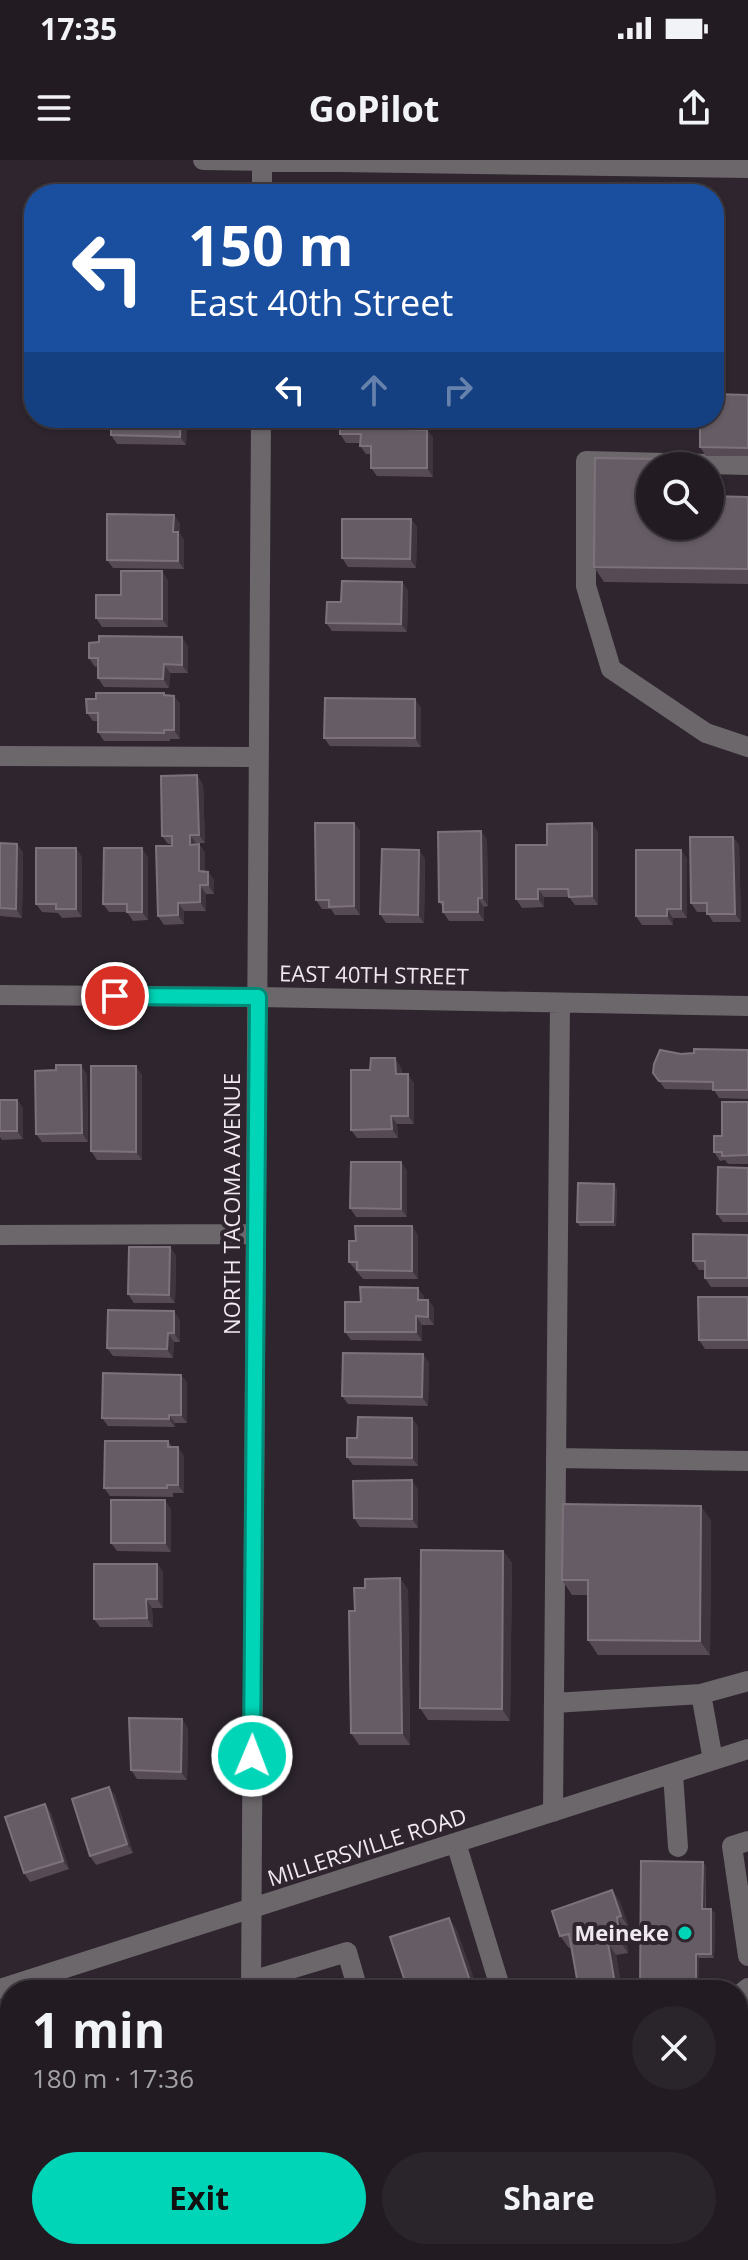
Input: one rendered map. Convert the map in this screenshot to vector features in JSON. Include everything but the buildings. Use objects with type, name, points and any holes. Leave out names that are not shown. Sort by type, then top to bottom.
[{"type":"street","points":[[203,160],[748,168]]},
{"type":"street","points":[[262,160],[262,184]]},
{"type":"street","name":"NORTH TACOMA AVENUE","points":[[251,1980],[261,428]]},
{"type":"street","points":[[748,465],[586,461],[586,586],[611,669],[706,733],[748,747]]},
{"type":"street","points":[[0,756],[259,757]]},
{"type":"street","name":"EAST 40TH STREET","points":[[0,995],[748,1006]]},
{"type":"street","points":[[553,1812],[560,1003]]},
{"type":"street","points":[[0,1235],[256,1234]]},
{"type":"street","points":[[556,1458],[748,1461]]},
{"type":"street","points":[[554,1703],[701,1694],[748,1681]]},
{"type":"street","points":[[701,1694],[713,1760]]},
{"type":"street","name":"MILLERSVILLE ROAD","points":[[28,1980],[748,1749]]},
{"type":"street","points":[[673,1774],[678,1847]]},
{"type":"street","points":[[748,1841],[732,1846],[748,1956]]},
{"type":"street","points":[[456,1843],[498,1980]]},
{"type":"street","points":[[266,1980],[347,1952],[355,1980]]},
{"type":"place","name":"Meineke","points":[[685,1933]]},
{"type":"route","points":[[115,996],[258,997],[252,1756]]}]
